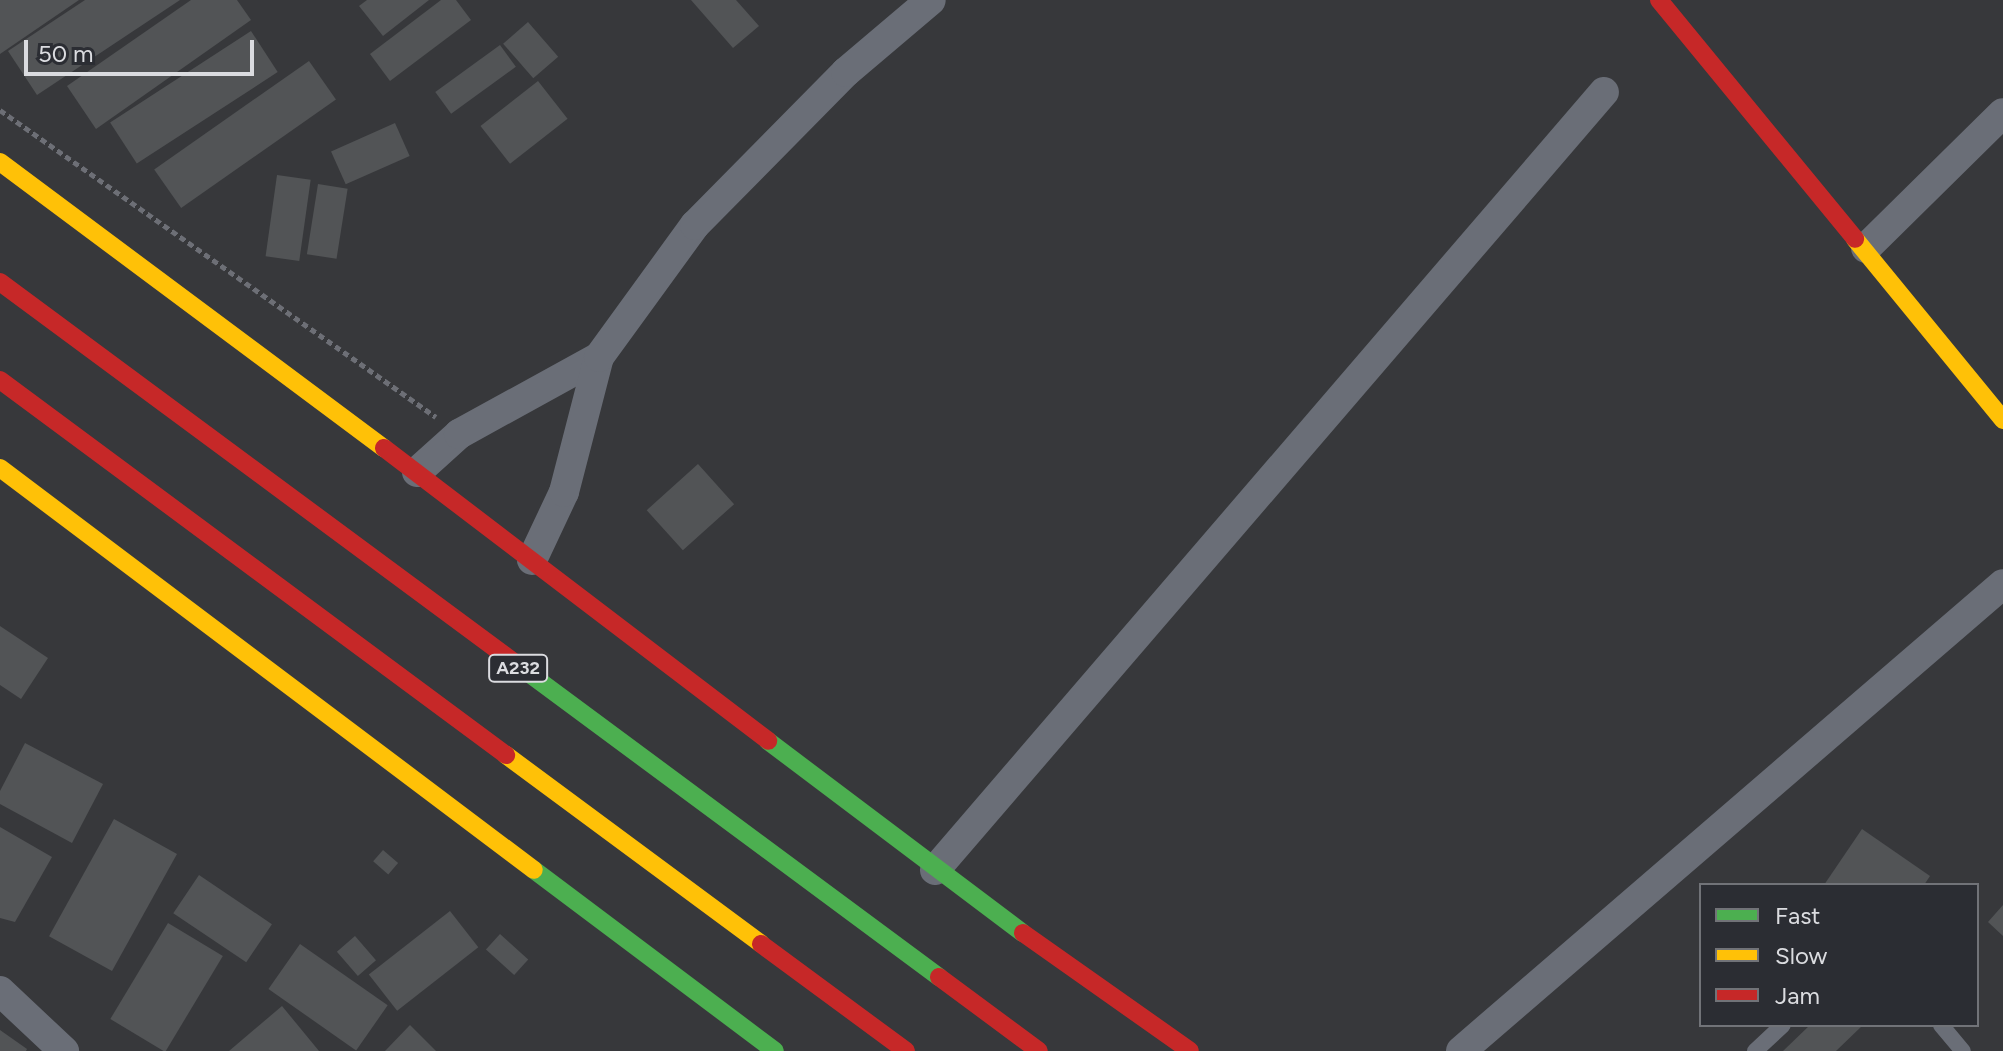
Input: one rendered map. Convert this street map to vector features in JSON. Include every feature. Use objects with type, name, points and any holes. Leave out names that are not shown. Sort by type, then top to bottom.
[{"type":"main road","points":[[1659,0],[1866,248],[2003,420]]},
{"type":"main road","points":[[0,162],[417,472],[935,870],[1190,1051]]},
{"type":"main road","name":"A232","points":[[0,282],[1039,1051]]},
{"type":"main road","points":[[0,380],[906,1051]]},
{"type":"main road","points":[[0,468],[775,1051]]},
{"type":"street","points":[[532,560],[564,492],[599,357],[695,225],[846,72],[931,0]]},
{"type":"street","points":[[935,870],[1604,92]]},
{"type":"street","points":[[1866,248],[2003,113]]},
{"type":"street","points":[[417,472],[459,434],[599,357]]},
{"type":"street","points":[[1461,1051],[2003,584]]},
{"type":"street","points":[[0,991],[64,1051]]},
{"type":"lane","points":[[1755,1051],[1781,1027]]},
{"type":"lane","points":[[1943,1027],[1963,1051]]},
{"type":"path","points":[[0,110],[459,434]]},
{"type":"building","points":[[0,0],[79,0],[0,54]]},
{"type":"building","points":[[85,0],[180,0],[37,95],[8,51]]},
{"type":"building","points":[[191,0],[237,0],[251,20],[96,129],[67,86]]},
{"type":"building","points":[[367,0],[429,0],[383,36],[359,6]]},
{"type":"building","points":[[441,0],[456,0],[471,20],[390,81],[370,54]]},
{"type":"building","points":[[691,0],[736,0],[759,26],[733,48]]},
{"type":"building","points":[[528,22],[558,57],[533,78],[503,44]]},
{"type":"building","points":[[251,31],[278,72],[137,164],[110,122]]},
{"type":"building","points":[[500,45],[516,67],[451,114],[435,92]]},
{"type":"building","points":[[309,61],[336,100],[181,208],[154,169]]},
{"type":"building","points":[[538,81],[568,119],[510,164],[480,126]]},
{"type":"building","points":[[395,123],[410,156],[346,184],[331,151]]},
{"type":"building","points":[[277,175],[311,180],[299,261],[266,256]]},
{"type":"building","points":[[318,184],[348,189],[337,259],[307,254]]},
{"type":"building","points":[[698,464],[734,504],[683,550],[647,510]]},
{"type":"building","points":[[0,626],[48,658],[21,699],[0,685]]},
{"type":"building","points":[[25,743],[103,784],[72,843],[0,804],[0,791]]},
{"type":"building","points":[[114,819],[177,854],[112,971],[49,936]]},
{"type":"building","points":[[0,827],[52,857],[15,922],[0,918]]},
{"type":"building","points":[[1862,829],[1930,876],[1925,883],[1825,883]]},
{"type":"building","points":[[383,850],[398,863],[388,874],[373,861]]},
{"type":"building","points":[[199,875],[272,924],[246,962],[173,913]]},
{"type":"building","points":[[2003,905],[2003,936],[1988,922]]},
{"type":"building","points":[[450,911],[478,947],[397,1011],[369,974]]},
{"type":"building","points":[[168,923],[223,956],[166,1051],[110,1019]]},
{"type":"building","points":[[500,934],[528,959],[514,975],[486,950]]},
{"type":"building","points":[[355,936],[376,960],[358,976],[337,952]]},
{"type":"building","points":[[300,944],[388,1005],[356,1050],[268,989]]},
{"type":"building","points":[[282,1006],[319,1051],[229,1051]]},
{"type":"building","points":[[410,1025],[436,1051],[385,1051]]},
{"type":"building","points":[[1808,1027],[1861,1027],[1836,1051],[1783,1051]]},
{"type":"building","points":[[0,1030],[27,1049],[26,1051],[0,1051]]},
{"type":"traffic: fast","points":[[515,663],[939,977]]},
{"type":"traffic: fast","points":[[768,741],[1023,933]]},
{"type":"traffic: fast","points":[[534,870],[775,1051]]},
{"type":"traffic: slow","points":[[0,162],[384,448]]},
{"type":"traffic: slow","points":[[1855,239],[2003,420]]},
{"type":"traffic: slow","points":[[0,468],[534,870]]},
{"type":"traffic: slow","points":[[506,755],[761,944]]},
{"type":"traffic: jam","points":[[1659,0],[1855,239]]},
{"type":"traffic: jam","points":[[0,282],[515,663]]},
{"type":"traffic: jam","points":[[0,380],[506,755]]},
{"type":"traffic: jam","points":[[384,448],[768,741]]},
{"type":"traffic: jam","points":[[1023,933],[1190,1051]]},
{"type":"traffic: jam","points":[[761,944],[906,1051]]},
{"type":"traffic: jam","points":[[939,977],[1039,1051]]}]
